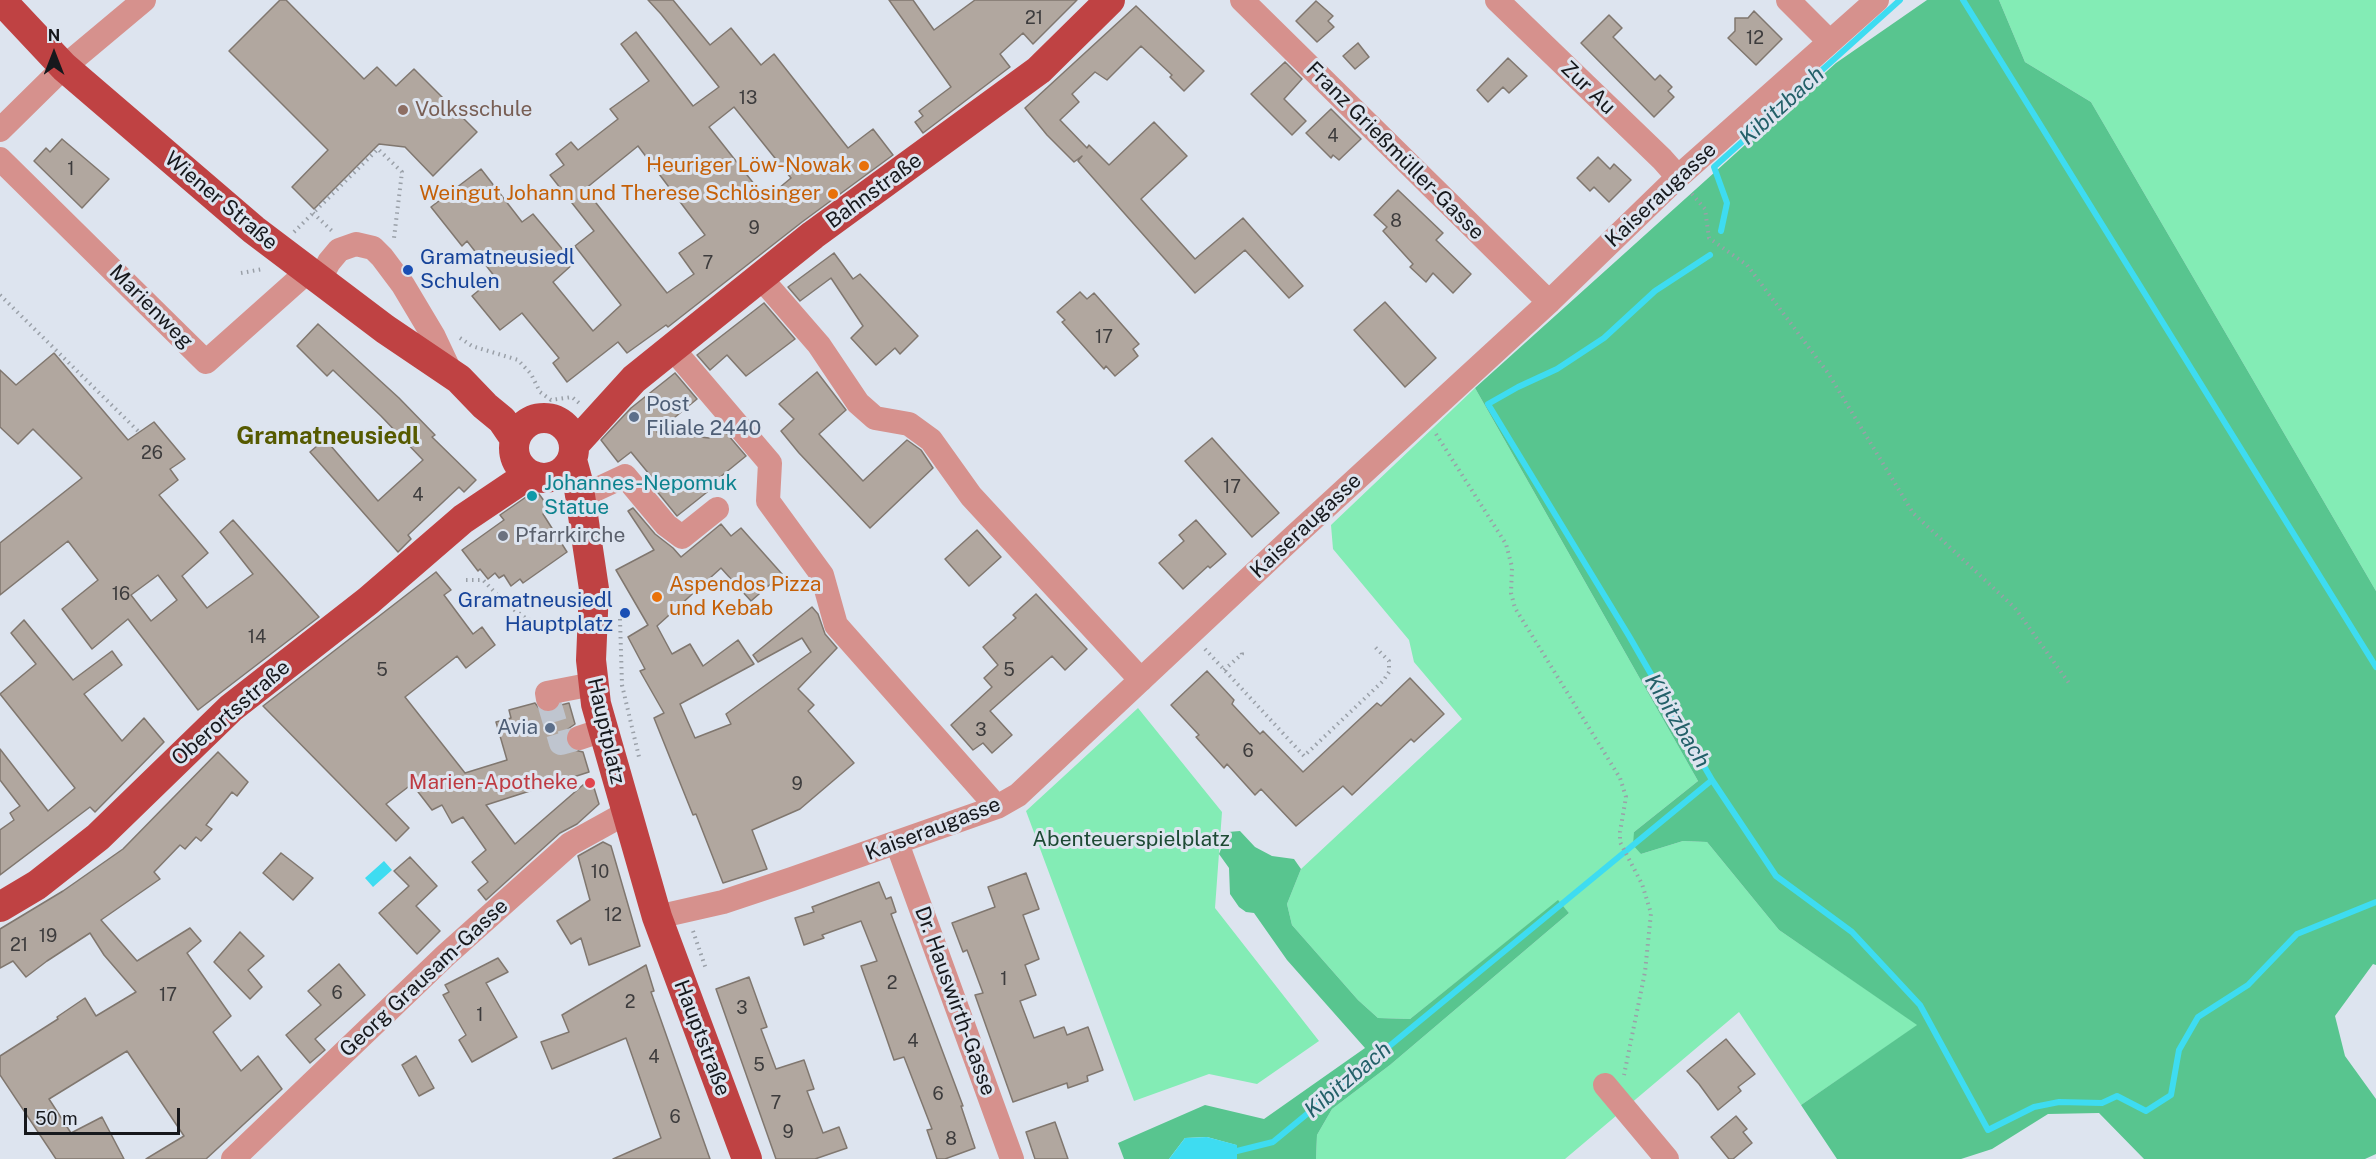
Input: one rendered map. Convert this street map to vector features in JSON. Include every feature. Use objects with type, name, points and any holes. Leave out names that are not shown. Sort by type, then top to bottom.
[{"type":"main road","name":"Wiener Straße","points":[[1,0],[64,67],[254,230],[385,329],[455,376],[492,395],[543,449]]},
{"type":"main road","name":"Bahnstraße","points":[[543,449],[813,235],[1039,70],[1110,0]]},
{"type":"main road","name":"Bahnstraße","points":[[543,449],[583,406],[634,379]]},
{"type":"main road","name":"Hauptplatz","points":[[543,449],[580,497],[594,589],[591,734],[626,813],[657,917]]},
{"type":"main road","name":"Hauptplatz","points":[[543,449],[560,491],[585,541]]},
{"type":"main road","name":"Oberortsstraße","points":[[0,907],[45,879],[98,837],[231,708],[368,601],[463,519],[477,498],[543,449]]},
{"type":"main road","name":"Hauptstraße","points":[[657,917],[747,1159]]},
{"type":"street","points":[[0,130],[64,67],[144,0]]},
{"type":"street","name":"Franz Grießmüller-Gasse","points":[[1242,0],[1549,302]]},
{"type":"street","name":"Zur Au","points":[[1497,0],[1654,151],[1678,177]]},
{"type":"street","points":[[1788,0],[1829,41]]},
{"type":"street","name":"Kaiseraugasse","points":[[657,917],[723,902],[997,807],[1018,795],[1549,302],[1678,177],[1876,0]]},
{"type":"street","name":"Marienweg","points":[[0,159],[206,362],[313,276]]},
{"type":"street","points":[[313,276],[339,250],[356,244],[373,248],[403,285],[455,376]]},
{"type":"street","points":[[760,277],[819,345],[858,403],[875,418],[909,424],[931,440],[971,496],[1141,680]]},
{"type":"street","points":[[672,348],[770,463],[768,501],[822,575],[836,625],[997,807]]},
{"type":"street","points":[[580,497],[625,477],[666,525],[682,537],[717,509]]},
{"type":"street","points":[[548,699],[547,693],[593,684]]},
{"type":"street","name":"Georg Grausam-Gasse","points":[[233,1159],[447,955],[570,844],[626,813]]},
{"type":"street","name":"Dr. Hauswirth-Gasse","points":[[897,843],[1012,1159]]},
{"type":"street","points":[[1612,1092],[1666,1159]]},
{"type":"path","points":[[292,233],[378,149],[402,172],[393,245],[387,240]]},
{"type":"path","points":[[1678,177],[1705,209],[1710,238],[1747,265],[1828,373],[1913,513],[2015,608],[2069,684]]},
{"type":"path","points":[[313,213],[336,232],[328,238]]},
{"type":"path","points":[[284,227],[302,238]]},
{"type":"path","points":[[241,273],[264,269],[268,263]]},
{"type":"path","points":[[0,295],[139,432]]},
{"type":"path","points":[[457,336],[472,346],[518,360],[531,374],[540,392],[551,400],[572,397],[583,406]]},
{"type":"path","points":[[1428,414],[1437,436],[1506,544],[1512,567],[1511,593],[1515,608],[1620,778],[1626,797],[1620,842],[1642,884],[1651,913],[1650,937],[1645,972],[1612,1092]]},
{"type":"path","points":[[466,580],[483,580],[506,604],[533,621],[554,626],[593,628]]},
{"type":"path","points":[[619,609],[622,685],[641,764]]},
{"type":"path","points":[[1190,633],[1304,756],[1383,681],[1389,672],[1389,661],[1375,647]]},
{"type":"path","points":[[1224,670],[1242,654],[1241,650]]},
{"type":"green space","points":[[1927,0],[1999,0],[2025,62],[2091,102],[2376,591],[2376,965],[2373,964],[2335,1016],[2345,1056],[2376,1099],[2376,1154],[2365,1159],[2144,1159],[2099,1113],[2048,1114],[1992,1149],[1961,1159],[1837,1159],[1801,1105],[1917,1025],[1779,930],[1707,842],[1683,841],[1641,854],[1633,845],[1634,832],[1698,781],[1475,388],[1836,63]]},
{"type":"green space","points":[[1999,0],[2376,0],[2376,591],[2091,102],[2025,62]]},
{"type":"green space","points":[[1475,388],[1698,781],[1634,832],[1641,854],[1683,841],[1707,842],[1779,930],[1918,1025],[1801,1105],[1739,1012],[1565,1159],[1316,1159],[1317,1135],[1332,1109],[1390,1065],[1569,913],[1558,901],[1410,1019],[1378,1018],[1358,1000],[1292,925],[1287,904],[1301,869],[1462,719],[1414,662],[1409,640],[1333,549],[1331,525]]},
{"type":"green space","name":"Abenteuerspielplatz","points":[[1138,708],[1222,812],[1215,908],[1319,1041],[1257,1084],[1209,1074],[1134,1101],[1026,811]]},
{"type":"green space","points":[[1240,831],[1255,847],[1272,856],[1294,859],[1301,869],[1287,904],[1292,925],[1358,1000],[1378,1018],[1410,1019],[1558,900],[1569,913],[1390,1065],[1332,1109],[1317,1135],[1316,1159],[1237,1159],[1236,1145],[1207,1137],[1185,1138],[1169,1159],[1124,1159],[1118,1143],[1205,1105],[1264,1119],[1365,1048],[1287,960],[1254,913],[1246,912],[1239,907],[1230,894],[1229,868],[1219,854],[1228,832]]},
{"type":"water","points":[[384,861],[392,870],[373,887],[365,878]]},
{"type":"water","points":[[1207,1137],[1237,1145],[1237,1159],[1169,1159],[1185,1138]]},
{"type":"building","name":"Volksschule","points":[[280,0],[286,0],[364,79],[377,67],[396,86],[414,69],[477,132],[433,176],[405,147],[379,144],[314,209],[292,187],[328,150],[229,51]]},
{"type":"building","points":[[648,0],[673,0],[710,45],[731,28],[761,65],[774,54],[848,148],[873,129],[893,155],[802,222],[668,327],[666,325],[627,353],[618,342],[567,382],[553,363],[559,358],[522,313],[500,330],[472,296],[495,277],[467,241],[462,246],[431,207],[481,169],[522,222],[533,214],[574,263],[553,282],[593,331],[621,305],[575,246],[594,231],[550,175],[564,165],[556,154],[571,142],[578,150],[618,119],[610,109],[649,81],[621,44],[636,32],[693,106],[719,87]],"holes":[[[734,107],[791,178],[766,199],[709,127]],[[638,146],[705,235],[679,253],[694,274],[667,293],[585,189]]]},
{"type":"building","points":[[889,0],[913,0],[934,30],[975,0],[1077,0],[1033,44],[1023,33],[1000,54],[1010,67],[923,133],[915,122],[923,116],[919,111],[951,87]]},
{"type":"building","points":[[1316,1],[1333,16],[1328,21],[1334,27],[1317,42],[1296,21]]},
{"type":"building","points":[[1136,6],[1204,71],[1184,91],[1170,77],[1172,75],[1141,46],[1107,80],[1095,72],[1072,94],[1079,102],[1060,120],[1087,148],[1089,145],[1109,165],[1154,122],[1187,156],[1141,199],[1195,259],[1243,218],[1303,286],[1289,298],[1245,250],[1195,293],[1078,161],[1082,156],[1074,162],[1047,135],[1025,108]]},
{"type":"building","points":[[1754,11],[1782,39],[1756,65],[1728,38],[1735,31],[1735,18],[1748,18]]},
{"type":"building","points":[[1609,15],[1622,28],[1613,37],[1655,80],[1660,75],[1672,87],[1668,91],[1674,97],[1654,117],[1581,43]]},
{"type":"building","points":[[1358,43],[1369,57],[1355,69],[1343,56]]},
{"type":"building","points":[[1508,58],[1527,76],[1509,93],[1503,87],[1488,102],[1477,90]]},
{"type":"building","points":[[1285,62],[1302,79],[1284,99],[1306,121],[1292,135],[1251,94]]},
{"type":"building","points":[[1331,109],[1361,139],[1339,160],[1333,155],[1331,158],[1306,133]]},
{"type":"building","points":[[62,139],[109,179],[82,208],[34,161],[46,148],[50,152]]},
{"type":"building","points":[[1598,157],[1610,169],[1614,164],[1631,180],[1609,202],[1594,187],[1590,191],[1577,178]]},
{"type":"building","points":[[1398,190],[1443,233],[1436,240],[1471,274],[1453,293],[1433,273],[1426,282],[1410,267],[1413,264],[1383,231],[1387,227],[1374,215]]},
{"type":"building","points":[[834,253],[853,279],[860,274],[918,336],[900,354],[895,348],[876,365],[851,338],[863,326],[831,278],[800,301],[788,287]]},
{"type":"building","points":[[1080,292],[1087,299],[1094,293],[1139,344],[1133,349],[1138,356],[1115,376],[1106,366],[1104,369],[1062,322],[1065,320],[1057,312]]},
{"type":"building","points":[[1385,302],[1436,358],[1405,387],[1354,330]]},
{"type":"building","points":[[764,303],[795,339],[746,376],[727,355],[710,370],[697,355]]},
{"type":"building","points":[[318,324],[399,398],[435,435],[432,437],[476,480],[464,492],[459,487],[408,535],[411,539],[398,552],[310,452],[325,439],[378,501],[423,460],[333,370],[327,376],[297,346]]},
{"type":"building","points":[[54,353],[128,440],[154,422],[185,459],[170,469],[178,480],[159,495],[208,553],[182,576],[207,608],[253,574],[220,532],[233,520],[319,617],[198,710],[128,619],[92,649],[62,609],[98,580],[68,541],[0,595],[0,543],[82,478],[33,429],[18,444],[0,427],[0,370],[16,385]],"holes":[[[158,575],[177,600],[151,621],[131,595]]]},
{"type":"building","points":[[817,372],[846,410],[819,434],[863,481],[907,440],[921,450],[933,468],[870,528],[781,431],[794,419],[779,404]]},
{"type":"building","points":[[675,373],[697,399],[657,432],[709,438],[722,428],[746,456],[714,482],[716,485],[677,516],[655,489],[659,486],[631,452],[618,462],[601,440],[631,408]]},
{"type":"building","points":[[1212,438],[1279,513],[1252,537],[1185,461]]},
{"type":"building","points":[[539,494],[550,509],[543,514],[567,552],[523,583],[520,579],[511,586],[504,575],[499,578],[495,573],[488,579],[480,569],[478,571],[462,550],[504,520],[500,515],[526,497],[529,496],[531,500]]},
{"type":"building","points":[[633,508],[655,534],[681,557],[721,524],[731,536],[741,528],[782,574],[751,601],[721,568],[657,626],[672,654],[690,644],[703,666],[738,640],[754,664],[680,704],[695,738],[731,724],[726,714],[811,652],[802,638],[758,662],[753,655],[812,607],[818,614],[825,634],[837,648],[798,689],[814,705],[808,711],[854,763],[800,809],[752,830],[767,869],[723,883],[654,718],[664,713],[640,671],[645,669],[628,637],[648,625],[616,570],[654,550],[628,511]]},
{"type":"building","points":[[1196,520],[1226,554],[1210,568],[1208,566],[1183,589],[1159,563],[1184,541],[1179,535]]},
{"type":"building","points":[[977,530],[1001,557],[969,586],[945,559]]},
{"type":"building","points":[[436,572],[451,590],[444,595],[473,634],[482,627],[495,645],[466,668],[457,656],[405,697],[465,773],[507,760],[496,722],[511,718],[509,710],[535,703],[542,712],[550,713],[561,705],[569,703],[575,724],[568,729],[565,742],[570,749],[583,752],[589,772],[486,805],[515,844],[591,778],[599,804],[577,824],[560,833],[486,900],[478,890],[488,882],[472,862],[486,850],[463,817],[452,823],[442,805],[432,810],[412,784],[386,804],[409,828],[396,841],[263,706]]},
{"type":"building","points":[[1036,594],[1087,649],[1065,670],[1052,656],[990,711],[1012,735],[992,753],[983,743],[973,750],[951,725],[992,687],[984,678],[998,665],[983,647],[1016,618],[1013,615]]},
{"type":"building","points":[[24,620],[73,680],[112,651],[122,665],[84,694],[122,741],[144,718],[164,742],[95,812],[90,807],[0,875],[0,830],[14,820],[10,813],[20,806],[0,780],[0,749],[48,811],[75,788],[0,694],[36,664],[11,633]]},
{"type":"building","points":[[1207,671],[1234,700],[1232,704],[1260,734],[1263,731],[1303,772],[1377,703],[1381,706],[1410,678],[1444,714],[1414,742],[1411,739],[1352,795],[1343,786],[1296,826],[1261,789],[1255,795],[1227,764],[1224,768],[1196,737],[1199,735],[1171,705]]},
{"type":"building","points":[[218,752],[248,782],[237,796],[232,792],[206,825],[212,829],[201,841],[196,837],[185,849],[180,845],[154,872],[160,879],[101,920],[137,961],[190,928],[201,941],[187,953],[231,1016],[213,1032],[241,1071],[258,1056],[282,1089],[206,1159],[146,1159],[184,1136],[127,1051],[49,1099],[71,1133],[102,1117],[124,1159],[56,1159],[0,1075],[0,1056],[58,1019],[57,1017],[85,998],[96,1016],[136,992],[104,955],[90,933],[26,977],[13,961],[0,968],[0,929],[63,891],[123,849]]},
{"type":"building","points":[[603,842],[611,846],[640,946],[589,965],[581,938],[571,944],[557,921],[590,900],[578,856]]},
{"type":"building","points":[[281,853],[313,878],[293,900],[263,873]]},
{"type":"building","points":[[410,857],[437,886],[416,906],[440,931],[417,954],[379,913],[409,886],[394,871]]},
{"type":"building","points":[[1026,873],[1039,909],[1023,915],[1039,959],[1025,965],[1036,995],[1020,1001],[1034,1038],[1064,1027],[1067,1035],[1088,1027],[1103,1070],[1087,1076],[1088,1081],[1068,1088],[1067,1083],[1013,1102],[975,995],[983,993],[967,950],[963,952],[952,923],[995,907],[988,887]]},
{"type":"building","points":[[879,882],[886,899],[891,897],[896,912],[891,914],[963,1106],[961,1106],[975,1148],[945,1159],[937,1159],[927,1130],[932,1129],[904,1057],[894,1060],[861,966],[877,961],[861,921],[822,935],[824,938],[804,945],[795,918],[814,912],[812,907]]},
{"type":"building","points":[[240,932],[264,956],[248,970],[262,987],[250,999],[214,962]]},
{"type":"building","points":[[498,958],[508,972],[486,983],[517,1037],[472,1062],[459,1040],[466,1035],[443,995],[449,992],[445,985]]},
{"type":"building","points":[[339,964],[365,995],[315,1039],[325,1050],[310,1063],[286,1035],[321,1005],[308,991]]},
{"type":"building","points":[[646,965],[654,991],[651,992],[710,1159],[613,1159],[661,1138],[626,1038],[552,1069],[541,1042],[569,1032],[562,1015]]},
{"type":"building","points":[[749,977],[767,1027],[761,1029],[776,1069],[804,1060],[814,1089],[807,1091],[823,1133],[839,1127],[847,1148],[815,1159],[776,1159],[716,989]]},
{"type":"building","points":[[1726,1039],[1755,1074],[1738,1087],[1741,1091],[1718,1110],[1687,1071]]},
{"type":"building","points":[[416,1056],[434,1088],[419,1096],[402,1065]]},
{"type":"building","points":[[1736,1116],[1747,1129],[1743,1132],[1752,1143],[1733,1159],[1729,1159],[1711,1137]]},
{"type":"building","points":[[1055,1122],[1068,1159],[1035,1159],[1026,1132]]},
{"type":"waterway","name":"Kibitzbach","points":[[1721,231],[1727,203],[1714,167],[1900,0]]},
{"type":"waterway","points":[[1963,0],[2376,667]]},
{"type":"waterway","name":"Kibitzbach","points":[[1237,1151],[1273,1142],[1712,780],[1629,636],[1488,404],[1557,369],[1604,338],[1655,291],[1710,255]]},
{"type":"waterway","points":[[1712,780],[1776,876],[1852,932],[1920,1005],[1988,1130],[2034,1107],[2059,1102],[2102,1103],[2117,1096],[2146,1111],[2171,1095],[2179,1050],[2198,1017],[2248,985],[2297,934],[2376,902]]},
{"type":"tunnel","points":[[548,699],[561,743],[579,738]]},
{"type":"place","name":"Volksschule","points":[[403,110]]},
{"type":"place","name":"Heuriger Löw-Nowak","points":[[864,166]]},
{"type":"place","name":"Weingut Johann und Therese Schlösinger","points":[[833,194]]},
{"type":"place","name":"Gramatneusiedl Schulen","points":[[408,270]]},
{"type":"place","name":"Post Filiale 2440","points":[[634,417]]},
{"type":"place","name":"Johannes-Nepomuk Statue","points":[[532,496]]},
{"type":"place","name":"Pfarrkirche","points":[[503,536]]},
{"type":"place","name":"Aspendos Pizza und Kebab","points":[[657,597]]},
{"type":"place","name":"Gramatneusiedl Hauptplatz","points":[[625,613]]},
{"type":"place","name":"Avia","points":[[550,728]]},
{"type":"place","name":"Marien-Apotheke","points":[[590,783]]},
{"type":"district","name":"Gramatneusiedl","points":[[328,437]]}]
